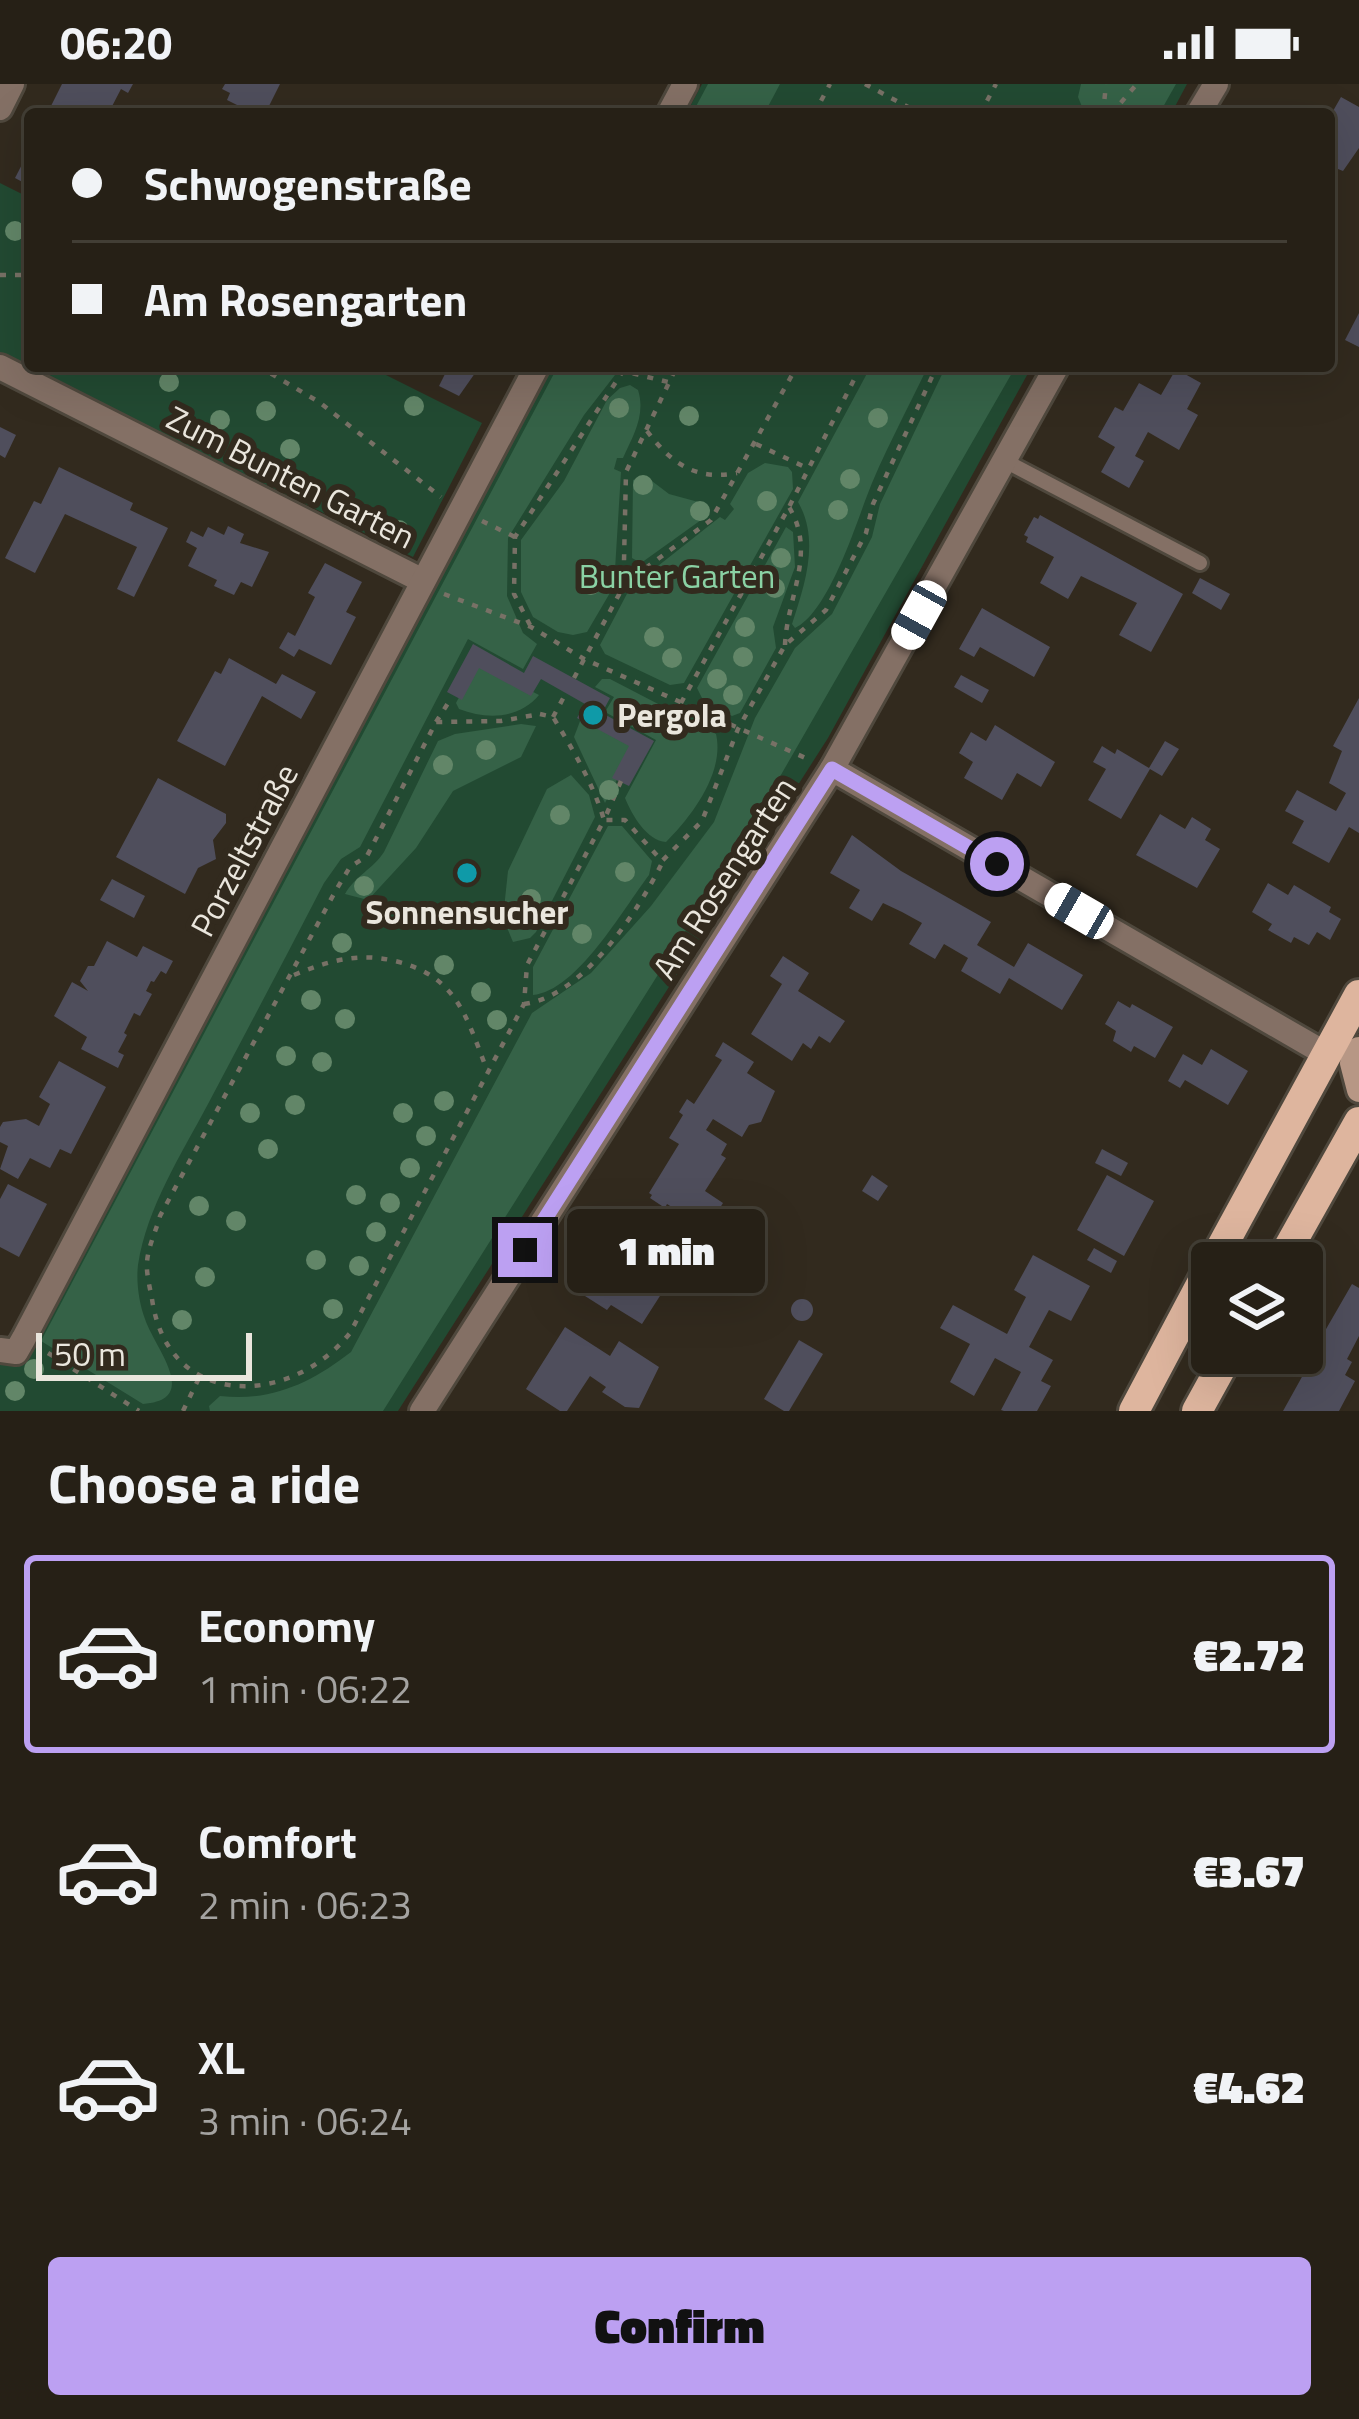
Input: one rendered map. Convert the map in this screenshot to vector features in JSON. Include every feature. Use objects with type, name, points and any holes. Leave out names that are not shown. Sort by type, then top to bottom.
[{"type":"main road","points":[[1224,1242],[1359,995]]},
{"type":"main road","points":[[1359,1049],[1352,1063],[1359,1090]]},
{"type":"main road","points":[[1292,1242],[1359,1122]]},
{"type":"main road","points":[[1134,1411],[1191,1304]]},
{"type":"main road","points":[[1197,1411],[1217,1374]]},
{"type":"street","points":[[0,108],[12,84]]},
{"type":"street","name":"Zum Bunten Garten","points":[[0,367],[423,581]]},
{"type":"street","name":"Porzeltstraße","points":[[24,1338],[534,372]]},
{"type":"street","name":"Am Rosengarten","points":[[422,1411],[832,769],[1055,372]]},
{"type":"street","points":[[832,769],[1326,1054]]},
{"type":"street","points":[[0,1350],[16,1352],[24,1338]]},
{"type":"lane","points":[[1005,460],[1200,563]]},
{"type":"path","points":[[866,84],[910,108]]},
{"type":"path","points":[[1113,108],[1137,84]]},
{"type":"path","points":[[268,372],[319,402],[425,487],[515,537]]},
{"type":"path","points":[[531,628],[514,593],[515,537],[622,372]]},
{"type":"path","points":[[627,372],[668,382]]},
{"type":"path","points":[[630,574],[624,561],[626,472],[674,372]]},
{"type":"path","points":[[574,678],[630,574],[647,567],[711,520],[794,372]]},
{"type":"path","points":[[681,703],[858,372]]},
{"type":"path","points":[[524,1004],[543,1002],[589,969],[649,889],[662,861],[702,821],[738,729],[785,645],[826,610],[866,533],[873,504],[934,372]]},
{"type":"path","points":[[647,430],[663,453],[682,468],[712,478],[740,472]]},
{"type":"path","points":[[756,444],[808,468]]},
{"type":"path","points":[[785,645],[786,623],[802,570],[800,525],[789,507]]},
{"type":"path","points":[[423,581],[450,597],[531,628],[584,659],[832,769]]},
{"type":"path","points":[[553,717],[566,693]]},
{"type":"path","points":[[452,698],[367,856],[350,868],[336,890],[160,1216],[147,1262],[154,1316],[176,1358],[199,1377],[231,1386],[279,1381],[330,1358],[350,1333],[524,1004],[527,965],[621,781]]},
{"type":"path","points":[[436,722],[553,717],[596,792],[604,820]]},
{"type":"path","points":[[604,820],[625,820],[662,861]]},
{"type":"path","points":[[294,975],[352,956],[422,968],[449,991],[468,1021],[487,1070]]},
{"type":"path","points":[[24,1338],[140,1411]]},
{"type":"path","points":[[183,1411],[199,1377]]},
{"type":"green space","points":[[702,84],[1187,84],[1174,108],[689,108]]},
{"type":"green space","points":[[708,84],[780,84],[767,108],[695,108]]},
{"type":"green space","points":[[1081,84],[1176,84],[1162,108],[1083,108],[1078,97]]},
{"type":"green space","points":[[0,183],[24,195],[24,366],[0,354]]},
{"type":"green space","points":[[37,372],[380,372],[482,423],[413,557]]},
{"type":"green space","name":"Bunter Garten","points":[[549,372],[1029,372],[828,738],[398,1411],[0,1411],[0,1364],[17,1364]]},
{"type":"green space","points":[[555,372],[617,372],[584,415],[508,538],[507,596],[523,633],[537,644],[523,669],[468,639],[360,847],[341,859],[324,883],[157,1202],[142,1244],[138,1292],[150,1331],[170,1370],[169,1393],[143,1404],[41,1341]]},
{"type":"green space","points":[[868,372],[925,372],[879,467],[837,572],[817,607],[795,628],[792,624],[809,547],[798,502]]},
{"type":"green space","points":[[943,372],[1013,372],[751,827],[383,1411],[210,1411],[209,1406],[220,1396],[256,1396],[290,1388],[351,1352],[532,1013],[591,973],[651,906],[714,822],[755,718],[795,648],[832,614],[872,537],[880,504]]},
{"type":"green space","points":[[630,385],[638,390],[640,408],[634,433],[614,469],[621,472],[614,586],[587,632],[558,632],[533,617],[521,592],[521,540],[564,481],[607,400]]},
{"type":"green space","points":[[765,463],[788,467],[793,489],[684,683],[670,685],[605,654],[600,645],[630,588],[720,517],[725,520],[748,473]]},
{"type":"green space","points":[[644,475],[669,494],[702,503],[708,510],[641,563],[632,558],[633,480]]},
{"type":"green space","points":[[786,527],[793,532],[795,567],[773,627],[776,648],[740,713],[732,716],[704,702],[697,688]]},
{"type":"green space","points":[[477,663],[539,695],[522,709],[502,715],[459,709],[456,703]]},
{"type":"green space","points":[[602,679],[716,734],[711,779],[666,842],[647,832],[625,798],[656,740],[605,712],[614,697],[595,687]]},
{"type":"green space","points":[[582,716],[634,746],[605,803],[574,737]]},
{"type":"green space","points":[[521,724],[536,726],[521,757],[453,791],[416,848],[368,900],[345,894],[384,852],[438,741]]},
{"type":"green space","points":[[571,775],[589,795],[595,817],[536,932],[513,942],[503,918],[508,871],[547,789]]},
{"type":"green space","points":[[608,826],[622,826],[652,861],[649,875],[582,964],[550,990],[533,995],[533,967]]},
{"type":"building","points":[[62,84],[133,84],[128,93],[121,89],[111,108],[50,108]]},
{"type":"building","points":[[225,84],[280,84],[268,108],[243,108],[227,100],[230,93],[222,89]]},
{"type":"building","points":[[1341,97],[1359,107],[1359,148],[1343,171],[1335,171],[1335,108]]},
{"type":"building","points":[[24,161],[24,183],[15,178]]},
{"type":"building","points":[[1359,313],[1359,347],[1345,340]]},
{"type":"building","points":[[446,372],[476,372],[459,396],[439,386]]},
{"type":"building","points":[[1174,372],[1201,383],[1187,409],[1198,415],[1179,450],[1148,432],[1135,456],[1144,461],[1129,488],[1101,472],[1115,447],[1098,437],[1115,407],[1123,411],[1139,383],[1161,395]]},
{"type":"building","points":[[0,427],[16,435],[5,458],[0,455]]},
{"type":"building","points":[[59,467],[133,503],[130,510],[168,528],[134,597],[117,589],[137,547],[65,514],[35,573],[5,558],[34,501],[41,504]]},
{"type":"building","points":[[1040,515],[1183,594],[1151,652],[1119,635],[1137,603],[1081,576],[1068,599],[1040,583],[1054,557],[1026,542],[1024,535]]},
{"type":"building","points":[[228,526],[244,534],[240,543],[269,552],[252,587],[241,582],[234,595],[214,586],[217,580],[188,566],[197,548],[186,542],[191,531],[203,537],[208,527],[224,535]]},
{"type":"building","points":[[325,563],[362,582],[346,612],[356,617],[331,665],[299,649],[294,657],[279,648],[288,632],[295,636],[315,597],[308,593]]},
{"type":"building","points":[[1200,578],[1230,594],[1221,610],[1192,593]]},
{"type":"building","points":[[982,608],[1050,647],[1034,677],[980,647],[974,657],[959,649]]},
{"type":"building","name":"Pergola","points":[[473,644],[524,673],[533,656],[610,698],[602,713],[654,741],[629,786],[612,778],[629,746],[577,718],[585,704],[541,679],[531,696],[479,668],[462,700],[447,692]]},
{"type":"building","points":[[229,658],[276,684],[282,674],[316,692],[301,719],[262,696],[225,766],[177,741],[215,671],[221,674]]},
{"type":"building","points":[[961,675],[989,690],[982,703],[954,687]]},
{"type":"building","points":[[1359,698],[1359,833],[1349,827],[1329,863],[1292,843],[1304,821],[1285,811],[1297,790],[1336,811],[1346,793],[1329,783],[1342,751],[1333,746]]},
{"type":"building","points":[[995,725],[1055,762],[1041,787],[1017,773],[1002,800],[964,778],[973,762],[959,753],[971,732],[986,741]]},
{"type":"building","points":[[1165,741],[1179,749],[1162,776],[1150,769],[1121,819],[1088,800],[1106,769],[1093,762],[1102,746],[1115,754],[1117,749],[1149,768]]},
{"type":"building","points":[[158,778],[226,814],[226,823],[213,840],[216,859],[198,868],[185,894],[116,857]]},
{"type":"building","points":[[1160,814],[1185,829],[1192,817],[1211,829],[1205,840],[1220,849],[1197,888],[1136,855]]},
{"type":"building","points":[[852,835],[901,871],[991,922],[977,945],[1014,967],[1028,943],[1083,975],[1062,1010],[1009,978],[1000,994],[961,971],[968,958],[944,944],[935,959],[909,944],[922,923],[902,912],[883,903],[872,921],[849,908],[860,890],[830,873]]},
{"type":"building","points":[[112,879],[145,896],[134,918],[100,900]]},
{"type":"building","points":[[1268,883],[1288,895],[1294,885],[1331,907],[1329,912],[1341,919],[1330,940],[1317,932],[1309,945],[1294,937],[1291,943],[1268,930],[1272,924],[1252,912]]},
{"type":"building","points":[[107,941],[137,957],[143,946],[173,961],[166,974],[161,971],[151,981],[146,991],[152,994],[140,1016],[134,1013],[118,1052],[124,1055],[118,1068],[81,1049],[87,1037],[54,1016],[72,982],[88,991],[80,981]]},
{"type":"building","points":[[783,956],[809,973],[798,991],[845,1021],[830,1043],[819,1036],[811,1049],[803,1043],[792,1061],[751,1034],[782,984],[770,976]]},
{"type":"building","points":[[1118,1001],[1173,1027],[1155,1058],[1113,1041],[1116,1031],[1105,1024]]},
{"type":"building","points":[[723,1042],[754,1062],[747,1073],[775,1091],[761,1122],[749,1125],[742,1137],[713,1119],[706,1130],[727,1144],[721,1155],[726,1158],[705,1191],[723,1203],[707,1229],[667,1204],[665,1208],[649,1193],[679,1144],[669,1138],[683,1115],[679,1112],[687,1099],[694,1104],[722,1060],[715,1056]]},
{"type":"building","points":[[1211,1049],[1248,1071],[1228,1105],[1185,1080],[1180,1088],[1168,1081],[1183,1054],[1202,1065]]},
{"type":"building","points":[[59,1061],[106,1087],[71,1154],[60,1149],[50,1168],[30,1158],[18,1179],[0,1169],[8,1146],[0,1142],[0,1127],[3,1122],[26,1119],[39,1126],[50,1104],[39,1097]]},
{"type":"building","points":[[1102,1149],[1128,1163],[1121,1176],[1095,1163]]},
{"type":"building","points":[[872,1175],[888,1186],[878,1201],[862,1191]]},
{"type":"building","points":[[1107,1175],[1154,1201],[1124,1256],[1077,1230]]},
{"type":"building","points":[[8,1184],[47,1204],[19,1257],[0,1247],[0,1199]]},
{"type":"building","points":[[624,1234],[647,1249],[643,1254],[674,1274],[642,1324],[585,1296],[596,1278],[616,1290],[633,1265],[613,1252]]},
{"type":"building","points":[[1094,1248],[1117,1261],[1111,1273],[1087,1260]]},
{"type":"building","points":[[1033,1255],[1090,1286],[1071,1321],[1049,1310],[1029,1347],[1053,1360],[1041,1381],[1051,1386],[1037,1411],[1004,1411],[1021,1372],[995,1358],[974,1396],[950,1382],[970,1344],[940,1328],[953,1305],[1007,1334],[1026,1297],[1014,1290]]},
{"type":"building","points":[[1352,1284],[1359,1288],[1359,1336],[1345,1375],[1355,1381],[1339,1411],[1283,1411],[1304,1374],[1323,1374],[1323,1334]]},
{"type":"building","points":[[802,1299],[813,1310],[802,1321],[791,1310]]},
{"type":"building","points":[[565,1327],[610,1356],[619,1341],[659,1367],[639,1408],[625,1407],[602,1392],[606,1387],[590,1376],[567,1411],[526,1389]]},
{"type":"building","points":[[799,1340],[823,1354],[789,1411],[784,1411],[764,1399]]},
{"type":"place","name":"Pergola","points":[[593,715]]},
{"type":"place","name":"Sonnensucher","points":[[467,873]]},
{"type":"route","points":[[525,1250],[832,769],[997,864]]}]
